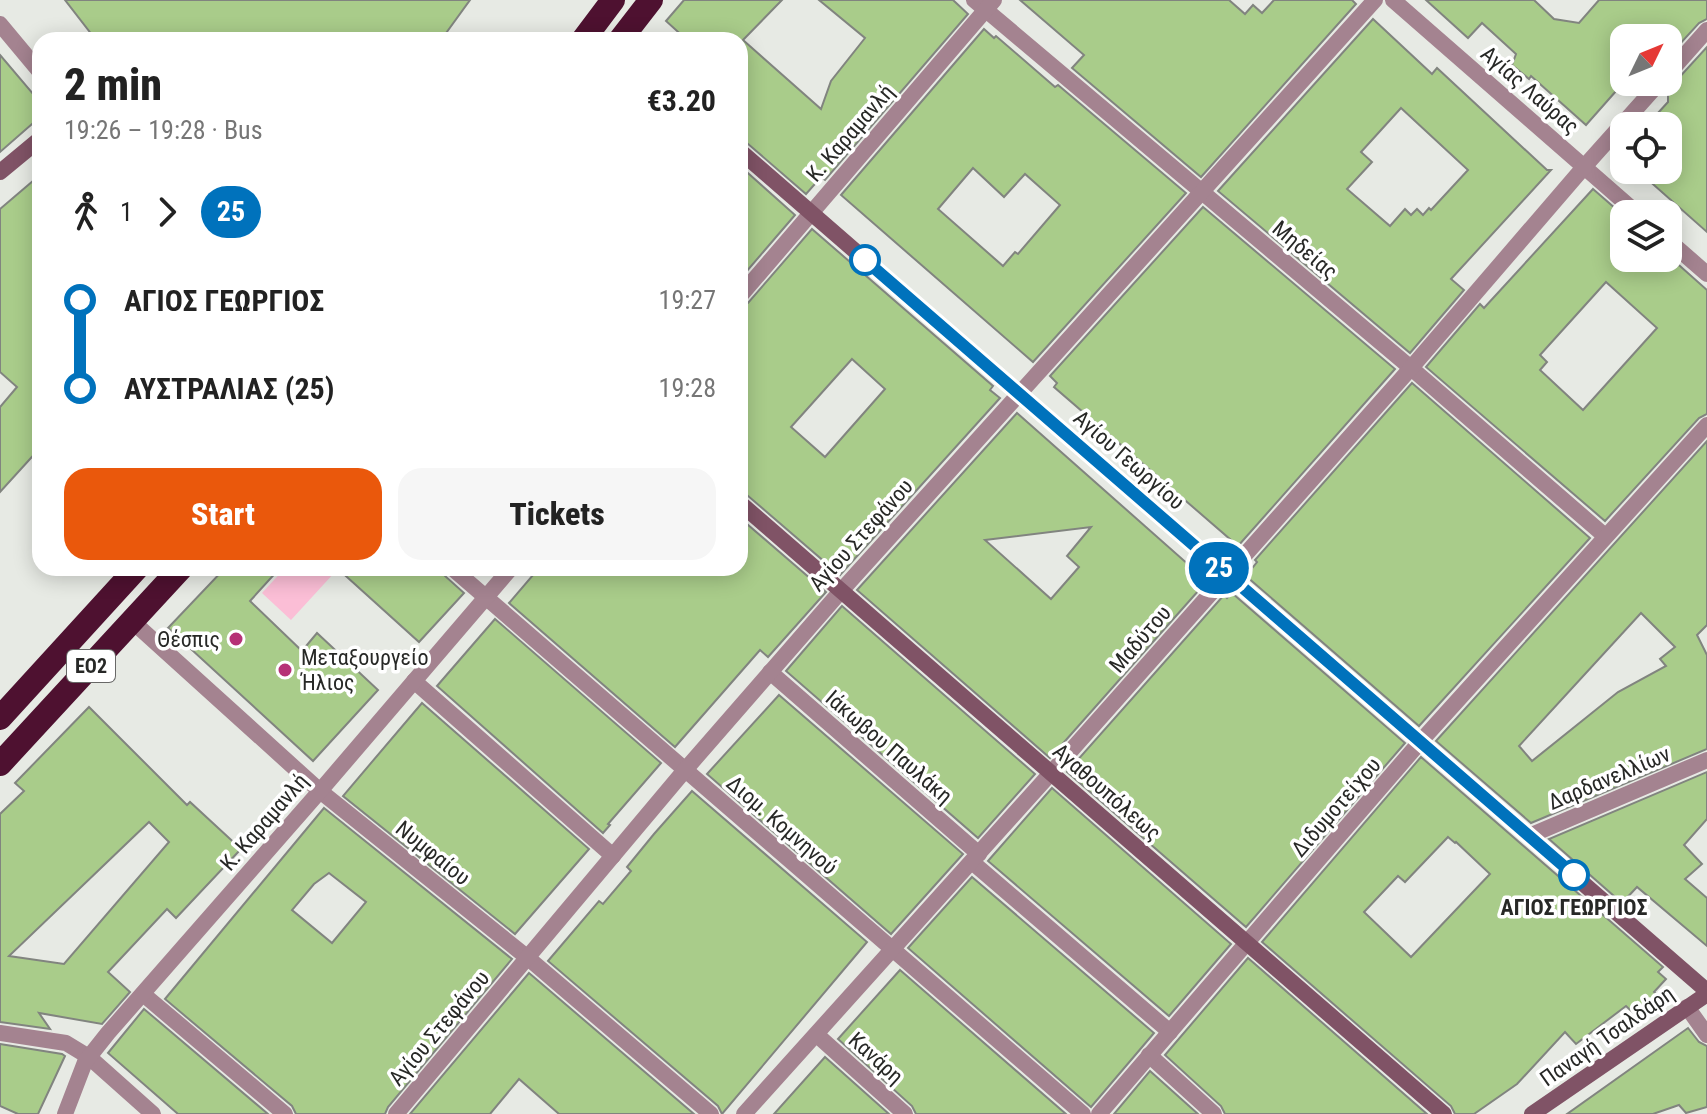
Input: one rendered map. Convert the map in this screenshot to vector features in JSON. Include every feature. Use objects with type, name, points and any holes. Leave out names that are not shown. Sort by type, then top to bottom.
[{"type":"highway","points":[[597,32],[613,0]]},
{"type":"highway","points":[[626,32],[651,0]]},
{"type":"highway","name":"ΕΟ2","points":[[0,718],[130,576]]},
{"type":"highway","name":"ΕΟ2","points":[[0,764],[174,576]]},
{"type":"street","name":"Αγίου Στεφάνου","points":[[396,1114],[685,770],[841,591],[1375,0]]},
{"type":"street","name":"Αγίας Λαύρας","points":[[1393,0],[1622,200]]},
{"type":"street","name":"Μηδείας","points":[[985,3],[1605,536]]},
{"type":"street","name":"Κ. Καραμανλή","points":[[748,287],[985,3]]},
{"type":"street","points":[[0,24],[32,62]]},
{"type":"street","points":[[1682,58],[1707,30]]},
{"type":"street","name":"Μαδύτου","points":[[744,1114],[1411,368],[1647,96]]},
{"type":"street","points":[[0,172],[32,146]]},
{"type":"street","name":"Αγίου Γεωργίου","points":[[748,158],[1707,993]]},
{"type":"street","points":[[1682,252],[1707,274]]},
{"type":"street","name":"Διδυμοτείχου","points":[[1099,1114],[1420,742],[1707,425]]},
{"type":"street","name":"Αγαθουπόλεως","points":[[748,510],[1444,1114]]},
{"type":"street","name":"Διομ. Κομνηνού","points":[[461,576],[1083,1114]]},
{"type":"street","name":"Κ. Καραμανλή","points":[[65,1114],[89,1057],[504,576]]},
{"type":"street","name":"Νυμφαίου","points":[[132,621],[320,791],[528,958],[711,1114]]},
{"type":"street","name":"Ιάκωβου Παυλάκη","points":[[770,672],[1170,1032]]},
{"type":"street","points":[[414,681],[613,856]]},
{"type":"street","name":"Δαρδανελλίων","points":[[1529,836],[1707,760]]},
{"type":"street","name":"Παναγή Τσαλδάρη","points":[[1532,1114],[1707,993]]},
{"type":"street","points":[[143,994],[285,1114]]},
{"type":"street","points":[[1687,1007],[1707,1035]]},
{"type":"street","points":[[0,1033],[66,1043],[89,1057],[153,1114]]},
{"type":"street","name":"Κανάρη","points":[[817,1035],[905,1114]]},
{"type":"street","points":[[1149,1055],[1214,1114]]},
{"type":"shaded area","points":[[278,576],[331,576],[291,620],[262,593]]},
{"type":"building","points":[[65,0],[470,0],[447,32],[90,32]]},
{"type":"building","points":[[684,0],[782,0],[748,35],[748,32],[678,32],[666,21]]},
{"type":"building","points":[[819,0],[953,0],[968,14],[825,180],[821,177],[806,194],[748,144],[748,44],[821,109],[831,81],[865,38]]},
{"type":"building","points":[[1020,0],[1229,0],[1245,14],[1253,5],[1262,13],[1274,0],[1352,0],[1356,4],[1201,177],[1072,68],[1084,55]]},
{"type":"building","points":[[1426,0],[1534,0],[1554,19],[1579,23],[1599,0],[1707,0],[1707,19],[1699,23],[1682,42],[1682,24],[1610,24],[1612,96],[1586,125],[1531,76],[1529,79],[1512,65],[1516,54],[1482,23],[1468,38]]},
{"type":"building","points":[[1373,19],[1432,74],[1437,68],[1547,170],[1551,170],[1451,279],[1464,290],[1410,353],[1218,191]],"holes":[[[1401,108],[1468,170],[1431,210],[1429,208],[1423,215],[1417,209],[1411,215],[1405,209],[1390,226],[1347,189],[1372,162],[1361,152]]]},
{"type":"building","points":[[984,29],[1055,87],[1058,85],[1186,193],[1033,362],[841,195]],"holes":[[[973,168],[1004,197],[1025,174],[1060,205],[1018,254],[1015,252],[1003,266],[938,209]]]},
{"type":"building","points":[[1707,47],[1707,232],[1682,210],[1682,200],[1671,200],[1653,184],[1682,184],[1682,112],[1659,112],[1668,102],[1668,96],[1682,96],[1682,74]]},
{"type":"building","points":[[0,55],[32,93],[32,124],[0,152]]},
{"type":"building","points":[[748,173],[795,215],[748,270]]},
{"type":"building","points":[[32,182],[32,457],[0,492],[0,407],[17,387],[0,372],[0,209]]},
{"type":"building","points":[[1593,189],[1610,204],[1610,272],[1682,272],[1682,268],[1707,290],[1707,414],[1699,418],[1605,521],[1426,367],[1480,304],[1484,308]],"holes":[[[1606,282],[1657,328],[1583,410],[1540,370],[1547,362],[1540,355]]]},
{"type":"building","points":[[1203,207],[1395,369],[1238,546],[1054,387],[1057,383],[1050,376]]},
{"type":"building","points":[[812,229],[993,386],[990,390],[1000,398],[840,575],[748,496],[748,303]],"holes":[[[852,359],[885,389],[825,457],[791,427]]]},
{"type":"building","points":[[1412,383],[1590,538],[1419,726],[1246,576],[1257,562],[1255,560]]},
{"type":"building","points":[[1017,413],[1207,581],[1050,758],[857,590]],"holes":[[[1091,527],[1067,556],[1079,567],[1051,599],[985,540]]]},
{"type":"building","points":[[1707,441],[1707,625],[1697,635],[1707,655],[1707,749],[1531,823],[1436,741]],"holes":[[[1641,613],[1675,647],[1660,659],[1666,666],[1618,692],[1532,761],[1519,746]]]},
{"type":"building","points":[[748,525],[826,592],[768,657],[760,650],[675,747],[509,603],[532,576],[748,576]]},
{"type":"building","name":"Μεταξουργείο Ήλιος","points":[[217,576],[273,576],[250,601],[302,651],[317,633],[378,690],[313,761],[168,628]]},
{"type":"building","name":"Μεταξουργείο Ήλιος","points":[[346,576],[445,576],[464,593],[419,642]]},
{"type":"building","points":[[1232,593],[1405,743],[1246,927],[1067,772],[1224,595],[1227,598]]},
{"type":"building","points":[[842,606],[1035,774],[978,838],[786,671]]},
{"type":"building","points":[[495,619],[661,763],[603,833],[437,686]]},
{"type":"building","points":[[779,695],[963,854],[891,934],[707,774]]},
{"type":"building","points":[[422,703],[589,849],[515,934],[343,796]]},
{"type":"building","points":[[89,707],[187,805],[190,802],[241,849],[176,918],[167,909],[108,972],[130,992],[102,1024],[39,1013],[50,1029],[0,1022],[0,814],[24,791],[15,783]],"holes":[[[149,822],[169,842],[64,964],[9,956]]]},
{"type":"building","points":[[1421,757],[1663,967],[1658,972],[1666,979],[1654,992],[1661,998],[1641,1020],[1626,1006],[1576,1044],[1565,1032],[1517,1084],[1474,1114],[1455,1114],[1451,1106],[1262,942]],"holes":[[[1448,837],[1490,874],[1411,957],[1364,912],[1398,876],[1405,882]]]},
{"type":"building","points":[[1707,772],[1707,819],[1684,845],[1702,864],[1685,879],[1707,898],[1707,946],[1637,887],[1622,903],[1549,839]]},
{"type":"building","points":[[1052,788],[1231,944],[1169,1016],[988,861]]},
{"type":"building","points":[[692,791],[867,942],[722,1114],[718,1106],[548,961],[599,901],[603,904],[631,871],[627,867]]},
{"type":"building","points":[[324,808],[512,959],[385,1114],[296,1114],[292,1106],[165,999]],"holes":[[[329,873],[366,902],[332,943],[292,910],[314,884]]]},
{"type":"building","points":[[972,877],[1154,1033],[1091,1107],[908,948]]},
{"type":"building","points":[[1248,958],[1427,1114],[1225,1114],[1221,1106],[1165,1055]]},
{"type":"building","points":[[900,970],[1066,1114],[916,1114],[912,1106],[838,1039]]},
{"type":"building","points":[[529,973],[694,1114],[559,1114],[519,1079],[490,1114],[410,1114]]},
{"type":"building","points":[[144,1009],[268,1114],[178,1114],[108,1053]]},
{"type":"building","points":[[1688,1028],[1699,1042],[1707,1046],[1707,1107],[1686,1113],[1679,1105],[1653,1114],[1567,1114]]},
{"type":"building","points":[[0,1044],[65,1056],[38,1114],[18,1114],[0,1106]]},
{"type":"building","points":[[825,1057],[889,1114],[774,1114]]},
{"type":"building","points":[[1150,1071],[1198,1114],[1114,1114]]},
{"type":"bus line","name":"25","points":[[865,260],[1574,875]]},
{"type":"place","name":"Θέσπις","points":[[236,639]]},
{"type":"place","name":"Μεταξουργείο Ήλιος","points":[[285,670]]},
{"type":"place","name":"ΑΓΙΟΣ ΓΕΩΡΓΙΟΣ","points":[[1574,875]]}]
